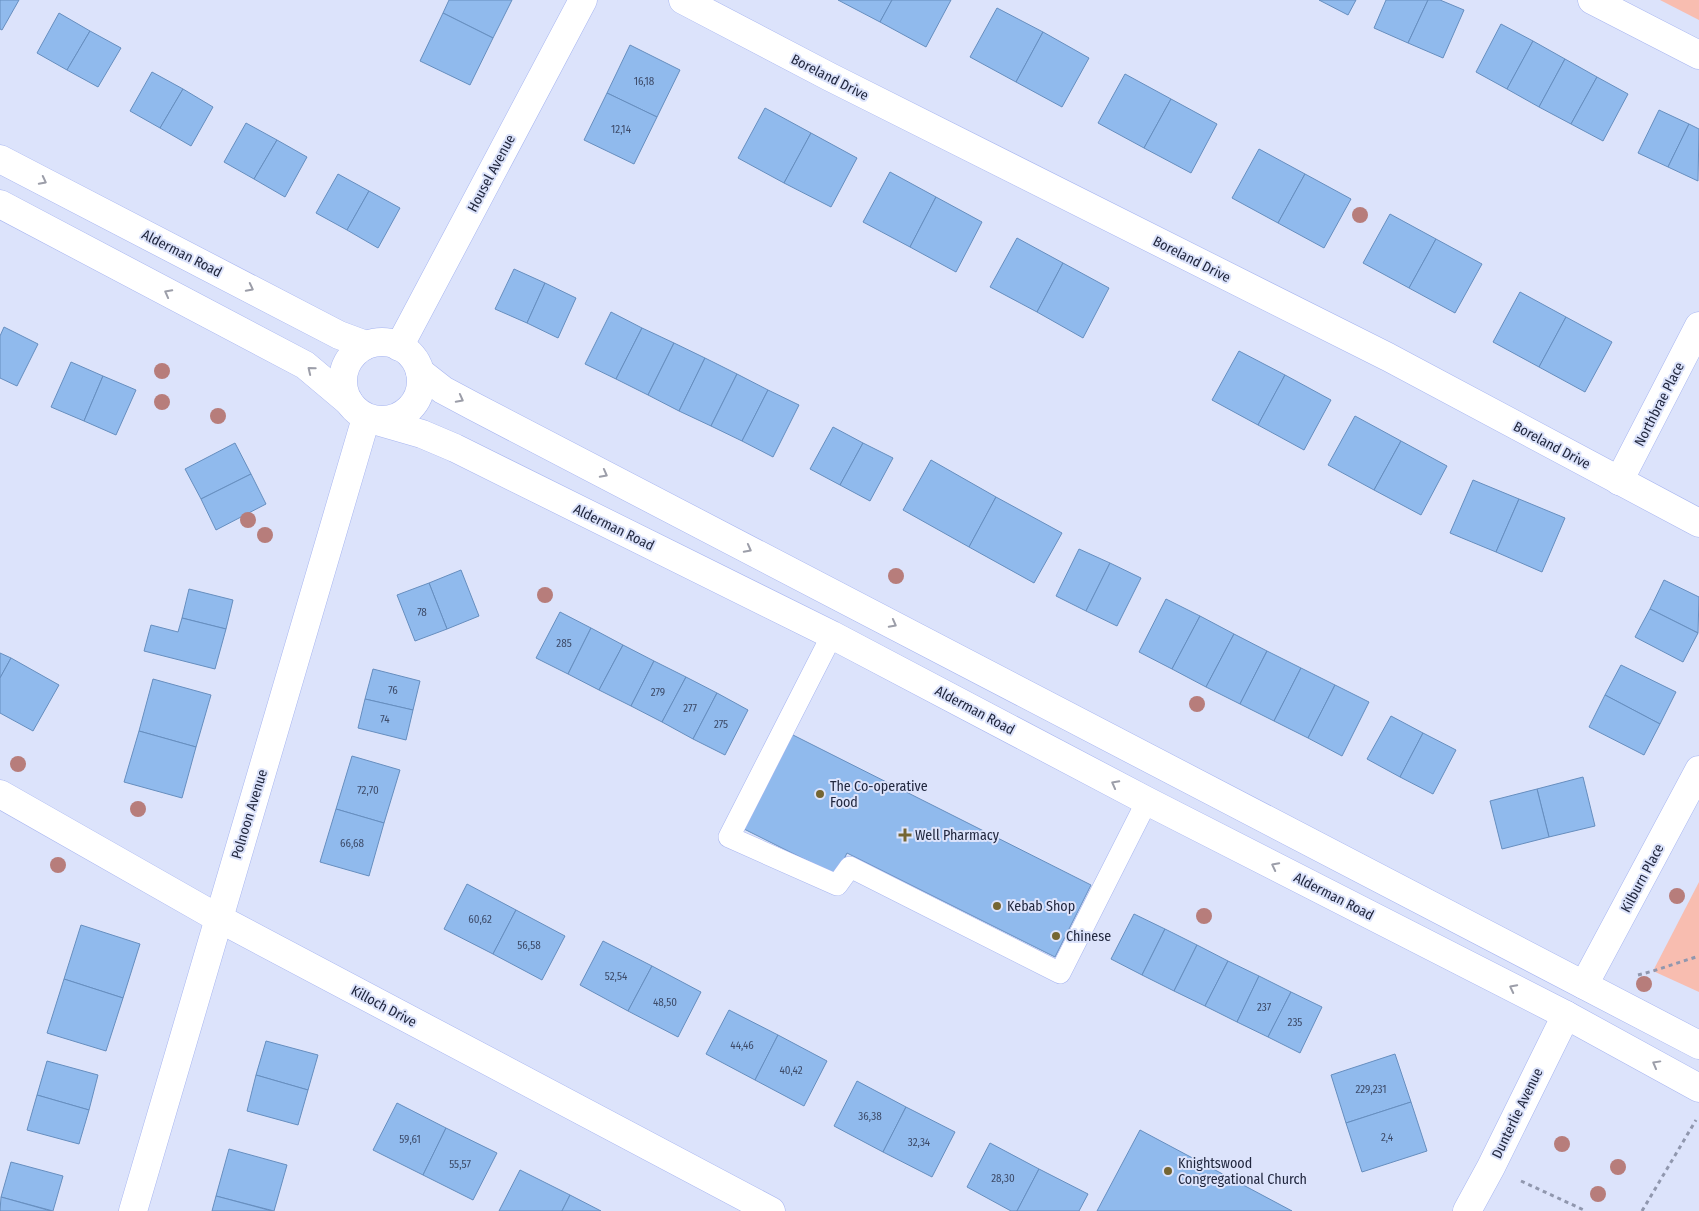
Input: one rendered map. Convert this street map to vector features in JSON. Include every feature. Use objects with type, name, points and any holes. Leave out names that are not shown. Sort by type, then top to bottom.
[{"type":"street","name":"Housel Avenue","points":[[399,347],[583,0]]},
{"type":"street","name":"Boreland Drive","points":[[683,0],[830,77],[1388,357],[1699,523]]},
{"type":"street","points":[[1592,0],[1699,55]]},
{"type":"street","name":"Alderman Road","points":[[0,159],[339,335],[366,346]]},
{"type":"street","name":"Alderman Road","points":[[0,204],[305,365],[364,413],[455,448],[832,635],[1148,801],[1566,1015],[1699,1088]]},
{"type":"street","name":"Northbrae Place","points":[[1620,482],[1699,326]]},
{"type":"street","points":[[379,342],[393,344],[405,349],[414,360],[420,372],[421,385],[418,397],[411,408],[395,418],[364,413],[343,388],[343,375],[347,363],[354,353],[366,346],[379,342]]},
{"type":"street","points":[[420,372],[443,390],[473,406],[1699,1045]]},
{"type":"street","name":"Polnoon Avenue","points":[[133,1211],[364,413]]},
{"type":"street","name":"Kilburn Place","points":[[1584,985],[1699,770]]},
{"type":"street","name":"Killoch Drive","points":[[0,794],[218,918],[771,1211]]},
{"type":"street","points":[[1566,1015],[1584,985]]},
{"type":"street","name":"Dunterlie Avenue","points":[[1467,1211],[1491,1167],[1566,1015]]},
{"type":"lane","points":[[832,635],[729,837],[837,884],[850,867],[1060,973],[1148,801]]},
{"type":"path","points":[[1636,975],[1699,956]]},
{"type":"path","points":[[1642,1211],[1699,1116]]},
{"type":"path","points":[[1491,1167],[1586,1211]]},
{"type":"shaded area","points":[[1660,0],[1699,0],[1699,20]]},
{"type":"shaded area","points":[[1699,882],[1699,992],[1653,971]]},
{"type":"building","points":[[0,0],[19,0],[2,30],[0,29]]},
{"type":"building","points":[[449,0],[512,0],[493,38],[443,13]]},
{"type":"building","points":[[838,0],[892,0],[880,22]]},
{"type":"building","points":[[892,0],[951,0],[926,47],[880,22]]},
{"type":"building","points":[[1319,0],[1356,0],[1348,15]]},
{"type":"building","points":[[1386,0],[1428,0],[1408,43],[1374,28]]},
{"type":"building","points":[[1428,0],[1440,0],[1464,10],[1443,58],[1408,43]]},
{"type":"building","points":[[997,8],[1043,32],[1016,82],[970,57]]},
{"type":"building","points":[[59,13],[90,31],[67,70],[37,53]]},
{"type":"building","points":[[443,13],[493,38],[470,85],[420,61]]},
{"type":"building","points":[[1501,24],[1533,41],[1507,89],[1476,72]]},
{"type":"building","points":[[90,31],[121,48],[98,87],[67,70]]},
{"type":"building","points":[[1043,32],[1089,58],[1062,107],[1016,82]]},
{"type":"building","points":[[1533,41],[1565,59],[1539,107],[1507,89]]},
{"type":"building","points":[[630,45],[680,70],[657,117],[607,93]]},
{"type":"building","points":[[1565,59],[1597,77],[1571,124],[1539,107]]},
{"type":"building","points":[[152,72],[183,89],[160,128],[130,111]]},
{"type":"building","points":[[1125,74],[1171,99],[1144,148],[1098,123]]},
{"type":"building","points":[[1597,77],[1628,94],[1603,141],[1571,124]]},
{"type":"building","points":[[183,89],[213,107],[191,146],[160,128]]},
{"type":"building","points":[[607,93],[657,117],[634,164],[584,140]]},
{"type":"building","points":[[1171,99],[1217,124],[1191,173],[1144,148]]},
{"type":"building","points":[[765,108],[811,133],[784,183],[738,158]]},
{"type":"building","points":[[1659,110],[1689,124],[1668,167],[1638,153]]},
{"type":"building","points":[[246,123],[277,140],[254,179],[224,162]]},
{"type":"building","points":[[1689,124],[1699,129],[1698,181],[1668,167]]},
{"type":"building","points":[[811,133],[857,158],[831,207],[784,183]]},
{"type":"building","points":[[277,140],[307,157],[285,197],[254,179]]},
{"type":"building","points":[[1259,149],[1305,174],[1278,223],[1232,198]]},
{"type":"building","points":[[890,172],[936,197],[910,247],[863,222]]},
{"type":"building","points":[[338,174],[369,191],[347,230],[316,213]]},
{"type":"building","points":[[1305,174],[1351,199],[1324,248],[1278,223]]},
{"type":"building","points":[[369,191],[400,208],[378,248],[347,230]]},
{"type":"building","points":[[936,197],[982,222],[956,272],[910,247]]},
{"type":"building","points":[[1390,214],[1436,239],[1409,288],[1363,263]]},
{"type":"building","points":[[1017,238],[1063,263],[1037,312],[990,287]]},
{"type":"building","points":[[1436,239],[1482,264],[1455,313],[1409,288]]},
{"type":"building","points":[[1063,263],[1109,288],[1083,338],[1037,312]]},
{"type":"building","points":[[514,269],[545,283],[527,323],[495,309]]},
{"type":"building","points":[[545,283],[576,298],[558,338],[527,323]]},
{"type":"building","points":[[1520,292],[1566,317],[1539,367],[1493,342]]},
{"type":"building","points":[[611,312],[642,328],[616,379],[585,364]]},
{"type":"building","points":[[1566,317],[1612,342],[1585,392],[1539,367]]},
{"type":"building","points":[[4,327],[38,344],[17,386],[0,378],[0,336]]},
{"type":"building","points":[[642,328],[674,343],[648,395],[616,379]]},
{"type":"building","points":[[674,343],[705,358],[679,411],[648,395]]},
{"type":"building","points":[[1239,351],[1285,375],[1258,425],[1212,400]]},
{"type":"building","points":[[705,358],[737,374],[711,426],[679,411]]},
{"type":"building","points":[[71,362],[103,376],[84,421],[51,407]]},
{"type":"building","points":[[737,374],[768,390],[742,441],[711,426]]},
{"type":"building","points":[[1285,375],[1331,400],[1304,450],[1258,425]]},
{"type":"building","points":[[103,376],[136,390],[116,435],[84,421]]},
{"type":"building","points":[[768,390],[799,405],[773,457],[742,441]]},
{"type":"building","points":[[1355,416],[1401,441],[1374,490],[1328,465]]},
{"type":"building","points":[[833,427],[863,443],[840,485],[810,469]]},
{"type":"building","points":[[1401,441],[1447,466],[1421,515],[1374,490]]},
{"type":"building","points":[[235,443],[251,474],[201,499],[185,469]]},
{"type":"building","points":[[863,443],[893,458],[870,501],[840,485]]},
{"type":"building","points":[[931,460],[996,497],[969,547],[903,510]]},
{"type":"building","points":[[251,474],[266,504],[216,530],[201,499]]},
{"type":"building","points":[[1473,480],[1519,499],[1496,552],[1450,533]]},
{"type":"building","points":[[996,497],[1062,533],[1034,583],[969,547]]},
{"type":"building","points":[[1519,499],[1565,518],[1542,572],[1496,552]]},
{"type":"building","points":[[1079,549],[1110,563],[1086,611],[1056,596]]},
{"type":"building","points":[[1110,563],[1141,578],[1117,626],[1086,611]]},
{"type":"building","points":[[461,570],[479,616],[447,629],[429,583]]},
{"type":"building","points":[[1664,580],[1699,597],[1698,633],[1650,609]]},
{"type":"building","points":[[429,583],[447,629],[415,641],[397,595]]},
{"type":"building","points":[[189,589],[233,600],[226,629],[182,618]]},
{"type":"building","points":[[1166,599],[1200,616],[1172,669],[1139,652]]},
{"type":"building","points":[[1650,609],[1698,633],[1683,662],[1635,637]]},
{"type":"building","points":[[560,612],[591,628],[568,674],[536,658]]},
{"type":"building","points":[[1200,616],[1234,634],[1206,687],[1172,669]]},
{"type":"building","points":[[182,618],[226,629],[215,669],[144,651],[151,625],[178,632]]},
{"type":"building","points":[[591,628],[623,645],[599,690],[568,674]]},
{"type":"building","points":[[1234,634],[1267,651],[1240,704],[1206,687]]},
{"type":"building","points":[[623,645],[654,661],[631,706],[599,690]]},
{"type":"building","points":[[1267,651],[1301,668],[1274,721],[1240,704]]},
{"type":"building","points":[[0,653],[11,658],[0,678]]},
{"type":"building","points":[[11,658],[59,685],[33,731],[0,713],[0,678]]},
{"type":"building","points":[[654,661],[686,677],[662,722],[631,706]]},
{"type":"building","points":[[1621,665],[1676,692],[1660,724],[1605,695]]},
{"type":"building","points":[[1301,668],[1335,685],[1308,738],[1274,721]]},
{"type":"building","points":[[373,669],[420,681],[413,710],[365,699]]},
{"type":"building","points":[[686,677],[717,693],[693,739],[662,722]]},
{"type":"building","points":[[153,679],[211,695],[196,747],[139,731]]},
{"type":"building","points":[[1335,685],[1369,702],[1342,756],[1308,738]]},
{"type":"building","points":[[717,693],[748,710],[725,755],[693,739]]},
{"type":"building","points":[[1605,695],[1660,724],[1644,755],[1589,727]]},
{"type":"building","points":[[365,699],[413,710],[406,740],[358,728]]},
{"type":"building","points":[[1391,716],[1423,733],[1400,777],[1367,759]]},
{"type":"building","points":[[139,731],[196,747],[182,798],[124,782]]},
{"type":"building","points":[[789,733],[1091,885],[1055,957],[847,853],[836,875],[742,828]]},
{"type":"building","points":[[1423,733],[1456,750],[1433,794],[1400,777]]},
{"type":"building","points":[[352,756],[400,770],[384,823],[336,809]]},
{"type":"building","points":[[1583,777],[1595,826],[1549,837],[1537,789]]},
{"type":"building","points":[[1537,789],[1549,837],[1502,849],[1490,801]]},
{"type":"building","points":[[336,809],[384,823],[369,876],[320,862]]},
{"type":"building","points":[[467,884],[516,910],[493,954],[444,929]]},
{"type":"building","points":[[516,910],[565,936],[542,980],[493,954]]},
{"type":"building","points":[[1134,914],[1165,929],[1142,975],[1111,959]]},
{"type":"building","points":[[81,925],[140,944],[123,998],[64,979]]},
{"type":"building","points":[[1165,929],[1197,945],[1174,991],[1142,975]]},
{"type":"building","points":[[603,941],[652,966],[628,1011],[580,985]]},
{"type":"building","points":[[1197,945],[1228,961],[1205,1006],[1174,991]]},
{"type":"building","points":[[1228,961],[1259,976],[1237,1022],[1205,1006]]},
{"type":"building","points":[[652,966],[701,992],[678,1037],[628,1011]]},
{"type":"building","points":[[1259,976],[1291,992],[1268,1037],[1237,1022]]},
{"type":"building","points":[[64,979],[123,998],[106,1051],[47,1033]]},
{"type":"building","points":[[1291,992],[1322,1007],[1300,1053],[1268,1037]]},
{"type":"building","points":[[729,1010],[778,1035],[755,1080],[706,1054]]},
{"type":"building","points":[[778,1035],[827,1061],[804,1106],[755,1080]]},
{"type":"building","points":[[266,1041],[318,1055],[308,1090],[256,1075]]},
{"type":"building","points":[[1395,1054],[1411,1102],[1346,1123],[1331,1075]]},
{"type":"building","points":[[47,1061],[98,1075],[89,1110],[37,1095]]},
{"type":"building","points":[[256,1075],[308,1090],[298,1125],[247,1111]]},
{"type":"building","points":[[857,1081],[906,1107],[883,1152],[834,1126]]},
{"type":"building","points":[[37,1095],[89,1110],[79,1144],[27,1130]]},
{"type":"building","points":[[1411,1102],[1427,1151],[1362,1172],[1346,1123]]},
{"type":"building","points":[[397,1103],[446,1128],[423,1175],[373,1150]]},
{"type":"building","points":[[906,1107],[955,1132],[932,1177],[883,1152]]},
{"type":"building","points":[[446,1128],[497,1153],[473,1200],[423,1175]]},
{"type":"building","name":"Knightswood Congregational Church","points":[[1140,1130],[1292,1211],[1097,1211]]},
{"type":"building","points":[[990,1143],[1039,1169],[1017,1211],[1011,1211],[967,1187]]},
{"type":"building","points":[[229,1149],[287,1165],[274,1211],[216,1196]]},
{"type":"building","points":[[11,1162],[63,1176],[53,1211],[1,1197]]},
{"type":"building","points":[[1039,1169],[1088,1194],[1079,1211],[1017,1211]]},
{"type":"building","points":[[520,1170],[570,1195],[562,1211],[499,1211]]},
{"type":"building","points":[[570,1195],[601,1211],[562,1211]]},
{"type":"building","points":[[216,1196],[272,1211],[212,1211]]},
{"type":"building","points":[[1,1197],[51,1211],[0,1211]]},
{"type":"place","name":"The Co-operative Food","points":[[820,794]]},
{"type":"place","name":"Well Pharmacy","points":[[905,835]]},
{"type":"place","name":"Kebab Shop","points":[[997,906]]},
{"type":"place","name":"Chinese","points":[[1056,936]]},
{"type":"place","name":"Knightswood Congregational Church","points":[[1168,1171]]}]
